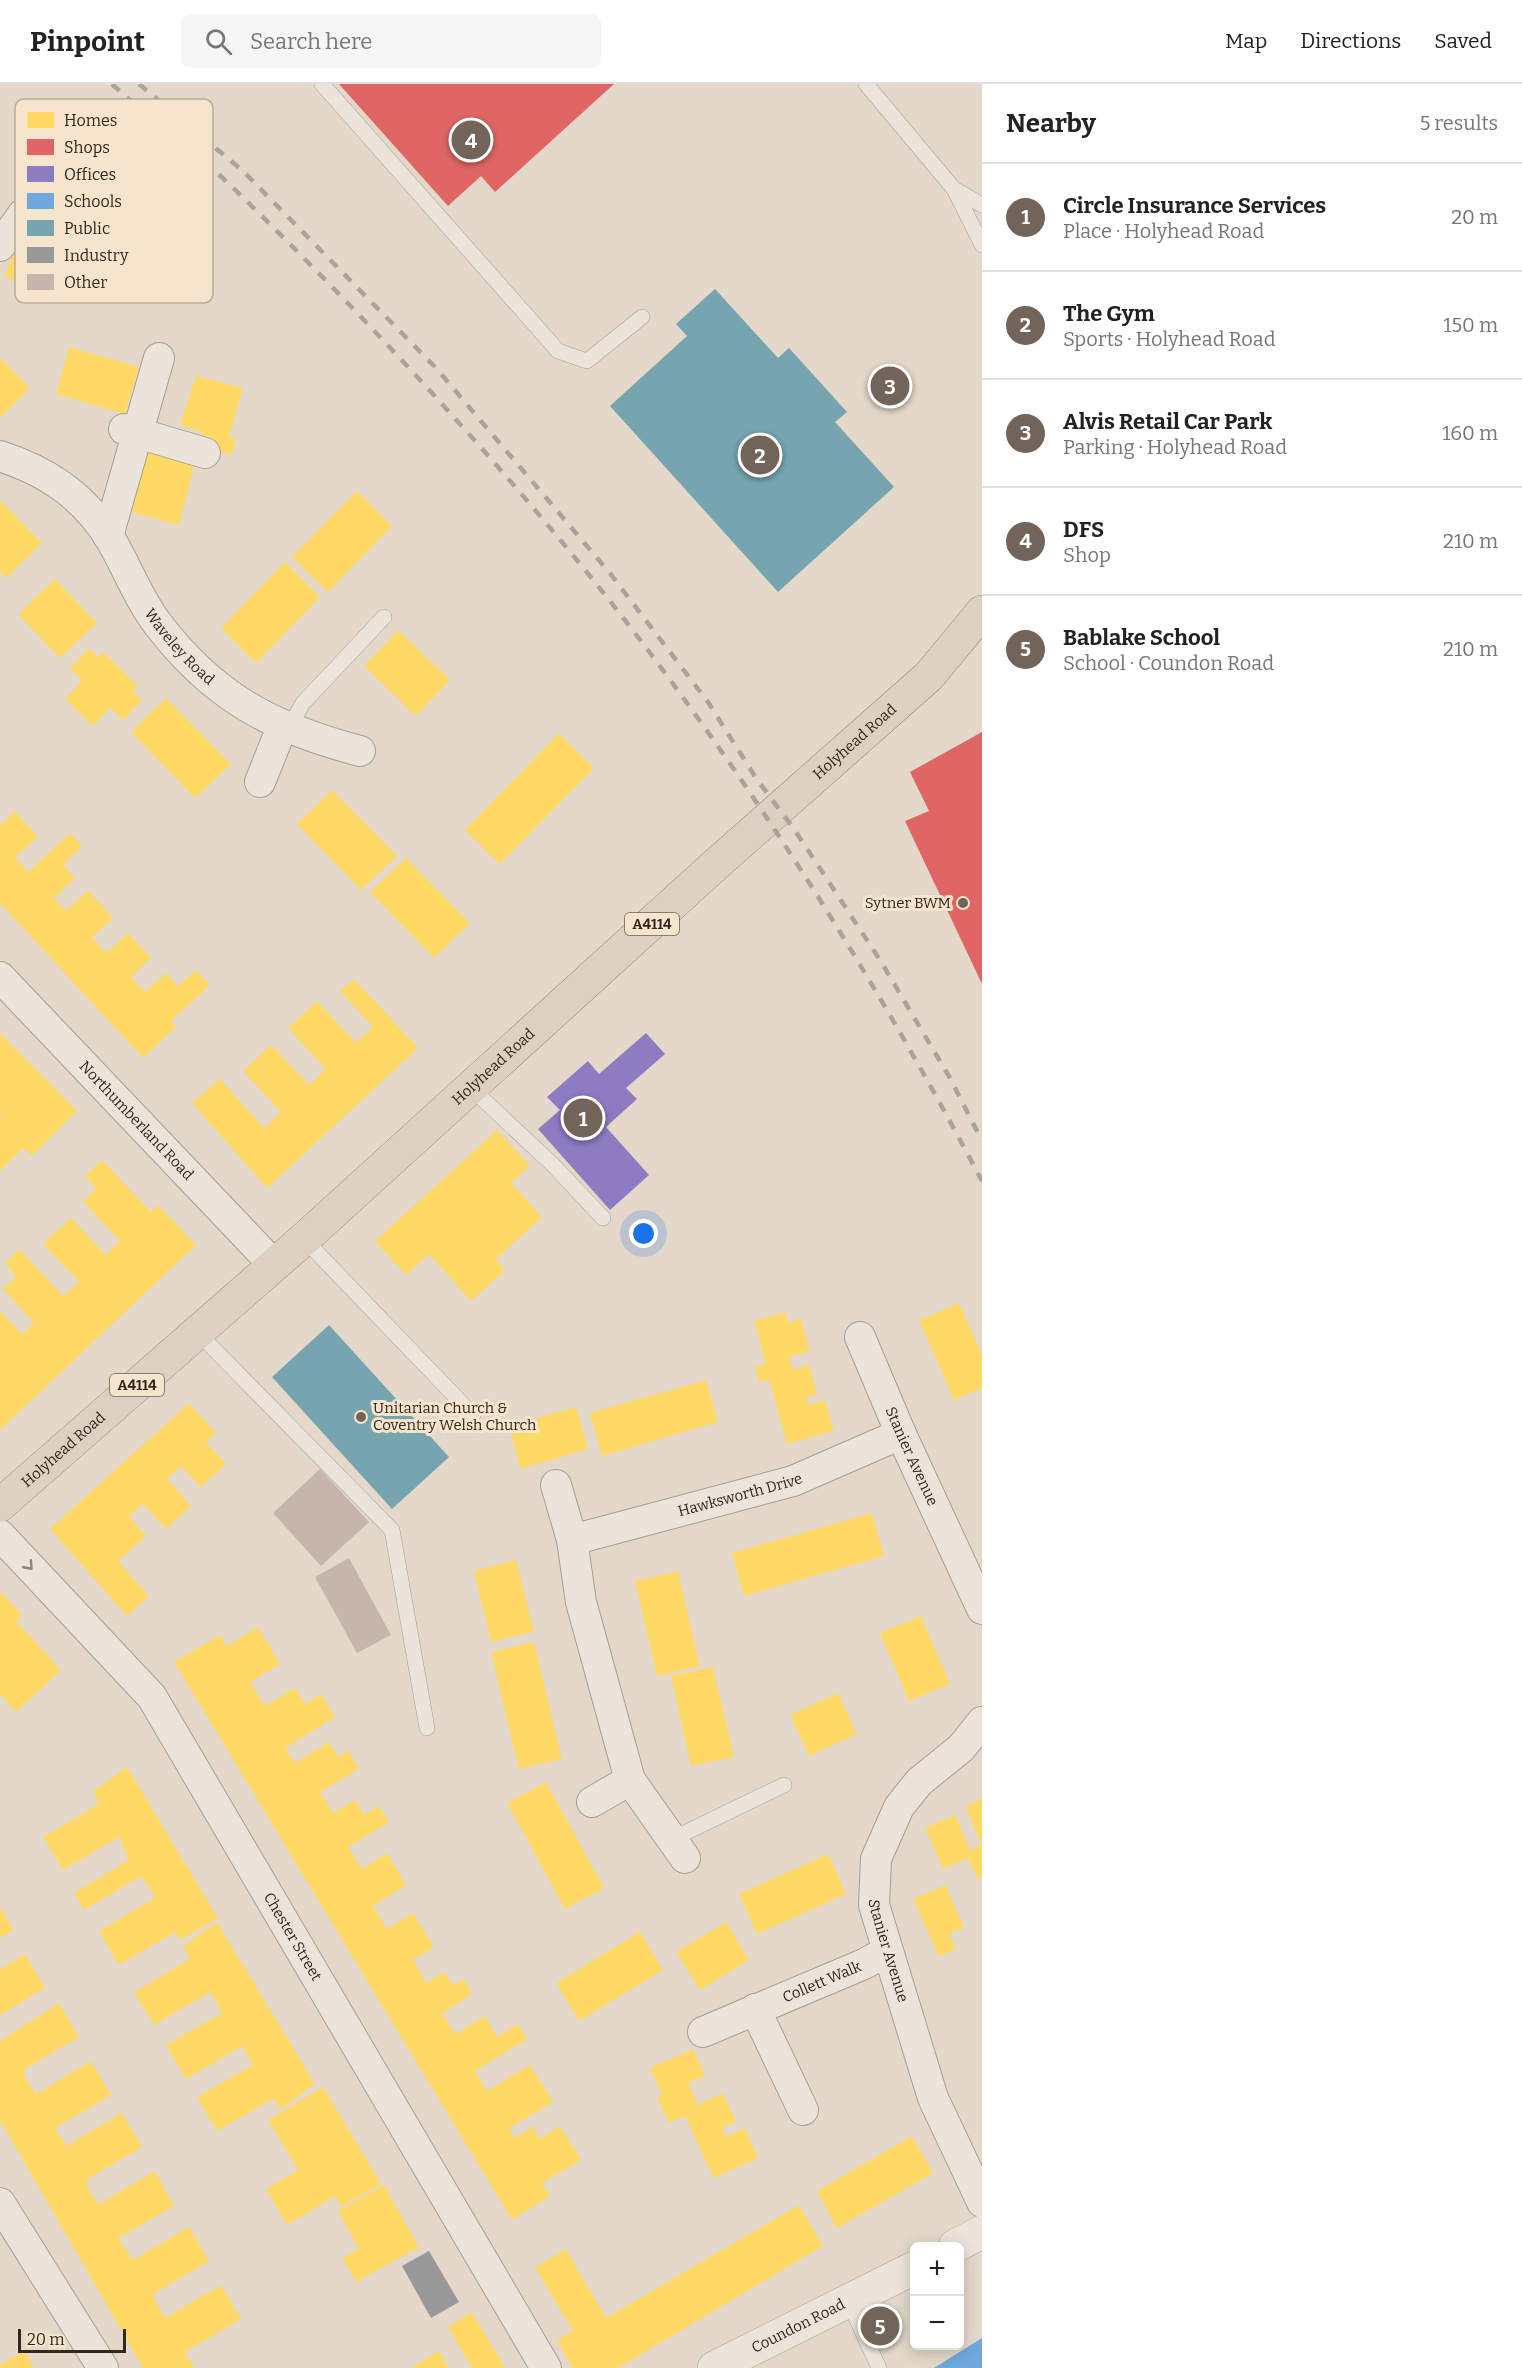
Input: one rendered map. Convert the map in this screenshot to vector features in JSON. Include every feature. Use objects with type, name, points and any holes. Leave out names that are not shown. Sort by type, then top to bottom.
[{"type":"highway","name":"Holyhead Road","points":[[0,1505],[304,1239],[714,867],[929,676],[980,612]]},
{"type":"street","points":[[0,246],[15,225]]},
{"type":"street","points":[[108,536],[131,431],[159,358]]},
{"type":"street","points":[[131,431],[205,453]]},
{"type":"street","name":"Waveley Road","points":[[0,456],[48,476],[68,489],[108,536],[135,591],[180,651],[204,676],[241,704],[285,728],[360,752]]},
{"type":"street","points":[[260,782],[285,728]]},
{"type":"street","name":"Northumberland Road","points":[[0,977],[274,1265]]},
{"type":"street","name":"Stanier Avenue","points":[[860,1336],[901,1434],[982,1609]]},
{"type":"street","name":"Hawksworth Drive","points":[[572,1540],[793,1481],[901,1434]]},
{"type":"street","points":[[556,1485],[572,1540],[581,1602],[630,1780],[678,1848]]},
{"type":"street","name":"Chester Street","points":[[0,1535],[152,1697],[546,2368]]},
{"type":"street","name":"Stanier Avenue","points":[[982,1722],[961,1748],[919,1782],[899,1807],[876,1859],[874,1905],[886,1952],[933,2098],[982,2202]]},
{"type":"street","points":[[592,1802],[630,1780]]},
{"type":"street","name":"Collett Walk","points":[[703,2032],[886,1952]]},
{"type":"street","points":[[755,2009],[804,2110]]},
{"type":"street","points":[[0,2203],[103,2368]]},
{"type":"street","points":[[964,2242],[982,2232]]},
{"type":"street","name":"Coundon Road","points":[[714,2368],[910,2271]]},
{"type":"lane","points":[[322,84],[558,351],[587,361],[642,316]]},
{"type":"lane","points":[[866,84],[954,189],[982,245]]},
{"type":"lane","points":[[954,189],[982,205]]},
{"type":"lane","points":[[285,728],[303,703],[384,617]]},
{"type":"lane","points":[[471,1088],[553,1165],[603,1218]]},
{"type":"lane","points":[[304,1239],[473,1414]]},
{"type":"lane","points":[[198,1333],[392,1530],[427,1728]]},
{"type":"lane","points":[[678,1848],[784,1785]]},
{"type":"lane","points":[[849,2302],[879,2368]]},
{"type":"building: Homes","points":[[15,251],[15,281],[4,276]]},
{"type":"building: Homes","points":[[69,347],[139,367],[125,414],[56,394]]},
{"type":"building: Homes","points":[[0,358],[30,388],[0,418]]},
{"type":"building: Homes","points":[[196,376],[243,388],[229,437],[236,439],[232,455],[198,445],[202,432],[180,425]]},
{"type":"building: Homes","points":[[149,446],[196,459],[179,525],[131,512]]},
{"type":"building: Homes","points":[[357,491],[392,526],[328,592],[292,557]]},
{"type":"building: Homes","points":[[0,500],[42,543],[6,578],[0,571]]},
{"type":"building: Homes","points":[[285,562],[320,597],[256,663],[221,628]]},
{"type":"building: Homes","points":[[55,579],[97,623],[60,658],[18,614]]},
{"type":"building: Homes","points":[[398,630],[450,680],[416,716],[364,666]]},
{"type":"building: Homes","points":[[89,648],[98,657],[103,652],[138,686],[133,691],[142,700],[123,720],[110,708],[93,726],[65,699],[82,681],[70,668]]},
{"type":"building: Homes","points":[[166,698],[231,764],[195,798],[131,732]]},
{"type":"building: Homes","points":[[559,733],[594,768],[500,864],[465,830]]},
{"type":"building: Homes","points":[[332,790],[397,856],[361,890],[297,824]]},
{"type":"building: Homes","points":[[15,811],[38,837],[15,857],[28,872],[70,833],[82,846],[63,865],[75,878],[54,898],[66,911],[88,890],[113,918],[92,937],[106,953],[128,933],[151,958],[131,977],[145,992],[166,973],[178,986],[196,970],[210,985],[171,1021],[176,1027],[143,1058],[0,903],[0,825]]},
{"type":"building: Homes","points":[[406,858],[470,923],[434,958],[370,892]]},
{"type":"building: Homes","points":[[354,979],[418,1048],[267,1188],[192,1103],[220,1079],[264,1128],[281,1112],[243,1071],[271,1045],[309,1085],[326,1069],[288,1028],[317,1001],[356,1043],[373,1027],[340,991]]},
{"type":"building: Homes","points":[[0,1033],[77,1111],[32,1156],[23,1148],[0,1171],[0,1118],[2,1116],[0,1113]]},
{"type":"building: Homes","points":[[497,1130],[530,1166],[511,1183],[542,1217],[496,1259],[505,1270],[471,1301],[429,1254],[406,1275],[375,1241]]},
{"type":"building: Homes","points":[[102,1160],[151,1212],[158,1205],[196,1245],[0,1430],[0,1311],[22,1334],[34,1323],[3,1289],[16,1276],[5,1263],[19,1249],[63,1296],[79,1282],[43,1244],[71,1218],[106,1255],[120,1241],[83,1201],[96,1189],[85,1176]]},
{"type":"building: Homes","points":[[959,1303],[982,1355],[982,1388],[954,1400],[919,1320]]},
{"type":"building: Homes","points":[[786,1312],[788,1323],[801,1319],[810,1351],[789,1357],[793,1370],[809,1365],[817,1394],[806,1397],[808,1405],[825,1400],[834,1431],[787,1444],[769,1379],[759,1382],[755,1367],[766,1364],[754,1321]]},
{"type":"building: Homes","points":[[706,1380],[718,1422],[602,1456],[590,1413]]},
{"type":"building: Homes","points":[[189,1403],[216,1433],[206,1442],[226,1464],[201,1487],[181,1466],[167,1479],[191,1506],[166,1529],[143,1504],[129,1516],[146,1536],[118,1561],[149,1596],[127,1616],[50,1529]]},
{"type":"building: Homes","points":[[576,1407],[588,1449],[520,1469],[509,1426]]},
{"type":"building: Homes","points":[[872,1513],[884,1556],[744,1596],[732,1553]]},
{"type":"building: Homes","points":[[516,1560],[534,1631],[491,1642],[474,1571]]},
{"type":"building: Homes","points":[[678,1571],[700,1666],[657,1676],[635,1581]]},
{"type":"building: Homes","points":[[0,1591],[22,1615],[16,1621],[61,1670],[16,1712],[0,1694]]},
{"type":"building: Homes","points":[[921,1616],[950,1684],[909,1701],[880,1633]]},
{"type":"building: Homes","points":[[258,1627],[280,1664],[250,1682],[265,1706],[295,1688],[305,1704],[321,1694],[335,1717],[285,1748],[295,1763],[329,1742],[338,1757],[348,1750],[359,1769],[320,1792],[333,1813],[355,1800],[364,1815],[379,1806],[389,1822],[348,1847],[362,1869],[387,1853],[406,1885],[373,1906],[387,1929],[413,1913],[434,1947],[413,1960],[426,1983],[444,1972],[453,1985],[464,1979],[472,1994],[442,2013],[455,2034],[485,2016],[497,2037],[518,2024],[527,2039],[475,2071],[487,2091],[530,2065],[553,2102],[509,2128],[515,2138],[533,2127],[540,2139],[560,2126],[581,2160],[542,2183],[550,2196],[512,2220],[174,1662],[220,1635],[227,1646]]},
{"type":"building: Homes","points":[[534,1642],[562,1759],[519,1769],[491,1652]]},
{"type":"building: Homes","points":[[713,1667],[734,1757],[691,1766],[671,1676]]},
{"type":"building: Homes","points":[[838,1693],[857,1734],[809,1756],[790,1715]]},
{"type":"building: Homes","points":[[127,1767],[218,1918],[180,1940],[175,1932],[119,1965],[99,1931],[155,1898],[148,1885],[140,1877],[84,1910],[74,1893],[129,1860],[119,1837],[63,1870],[43,1837],[99,1804],[93,1791]]},
{"type":"building: Homes","points":[[546,1782],[604,1888],[565,1909],[507,1803]]},
{"type":"building: Homes","points":[[982,1799],[982,1845],[965,1806]]},
{"type":"building: Homes","points":[[955,1815],[970,1850],[982,1845],[982,1877],[978,1879],[968,1858],[943,1869],[925,1828]]},
{"type":"building: Homes","points":[[828,1854],[846,1894],[757,1934],[739,1894]]},
{"type":"building: Homes","points":[[945,1885],[964,1927],[949,1934],[956,1949],[939,1956],[913,1899]]},
{"type":"building: Homes","points":[[0,1907],[13,1930],[0,1938]]},
{"type":"building: Homes","points":[[217,1922],[315,2084],[281,2109],[273,2099],[217,2131],[197,2097],[253,2065],[242,2046],[186,2079],[166,2045],[222,2013],[215,2000],[210,1992],[154,2025],[134,1992],[190,1959],[183,1946]]},
{"type":"building: Homes","points":[[726,1922],[749,1960],[700,1990],[676,1952]]},
{"type":"building: Homes","points":[[640,1932],[663,1970],[579,2021],[556,1983]]},
{"type":"building: Homes","points":[[25,1954],[45,1988],[0,2015],[0,1969]]},
{"type":"building: Homes","points":[[59,2003],[79,2037],[23,2070],[28,2082],[36,2094],[91,2061],[111,2095],[55,2128],[66,2146],[122,2113],[142,2147],[86,2180],[90,2193],[99,2204],[155,2171],[174,2206],[118,2238],[133,2260],[189,2227],[209,2261],[153,2294],[158,2306],[165,2318],[221,2285],[241,2319],[185,2352],[194,2368],[143,2368],[0,2120],[0,2041]]},
{"type":"building: Homes","points":[[693,2049],[705,2076],[688,2083],[698,2105],[723,2093],[736,2121],[722,2128],[726,2137],[745,2128],[758,2158],[714,2178],[685,2116],[669,2123],[657,2097],[662,2095],[650,2068]]},
{"type":"building: Homes","points":[[323,2087],[381,2184],[341,2207],[335,2196],[287,2225],[266,2189],[298,2170],[268,2120]]},
{"type":"building: Homes","points":[[912,2136],[933,2173],[837,2228],[817,2191]]},
{"type":"building: Homes","points":[[384,2185],[419,2247],[356,2282],[342,2258],[359,2249],[338,2211]]},
{"type":"building: Homes","points":[[799,2205],[823,2246],[618,2368],[573,2368],[557,2340],[573,2331],[535,2267],[566,2249],[606,2318]]},
{"type":"building: Homes","points":[[472,2312],[505,2368],[472,2368],[448,2327]]},
{"type":"building: Homes","points":[[24,2351],[34,2368],[0,2368],[0,2365]]},
{"type":"building: Homes","points":[[439,2351],[449,2368],[411,2368],[424,2360]]},
{"type":"building: Shops","points":[[339,84],[614,84],[495,192],[481,176],[448,206]]},
{"type":"building: Shops","name":"Sytner BWM","points":[[982,732],[982,984],[905,821],[929,811],[910,772]]},
{"type":"building: Offices","points":[[646,1033],[665,1054],[626,1088],[637,1099],[606,1127],[649,1175],[610,1210],[538,1129],[560,1110],[547,1097],[588,1061],[599,1074]]},
{"type":"building: Schools","points":[[982,2338],[982,2368],[934,2368],[964,2350]]},
{"type":"building: Public","points":[[715,289],[778,358],[789,348],[847,412],[835,422],[894,487],[778,592],[610,406],[687,336],[676,324]]},
{"type":"building: Public","name":"Unitarian Church & Coventry Welsh Church","points":[[329,1325],[449,1457],[392,1509],[272,1377]]},
{"type":"building: Industry","points":[[429,2251],[459,2302],[431,2318],[402,2266]]},
{"type":"building: Other","points":[[320,1469],[369,1522],[321,1566],[273,1513]]},
{"type":"building: Other","points":[[349,1558],[391,1635],[357,1653],[315,1577]]},
{"type":"railway","points":[[112,84],[129,99]]},
{"type":"railway","points":[[139,84],[157,99]]},
{"type":"railway","points":[[213,146],[243,171],[436,368],[609,572],[708,702],[756,778],[794,829],[880,960],[950,1078],[982,1141]]},
{"type":"railway","points":[[213,169],[278,232],[418,378],[551,529],[649,652],[753,797],[850,948],[896,1025],[982,1181]]},
{"type":"place","name":"DFS","points":[[471,140]]},
{"type":"place","name":"Alvis Retail Car Park","points":[[890,386]]},
{"type":"place","name":"The Gym","points":[[760,455]]},
{"type":"place","name":"Sytner BWM","points":[[963,903]]},
{"type":"place","name":"Circle Insurance Services","points":[[583,1118]]},
{"type":"place","name":"Unitarian Church & Coventry Welsh Church","points":[[361,1417]]},
{"type":"place","name":"Bablake School","points":[[880,2326]]}]
